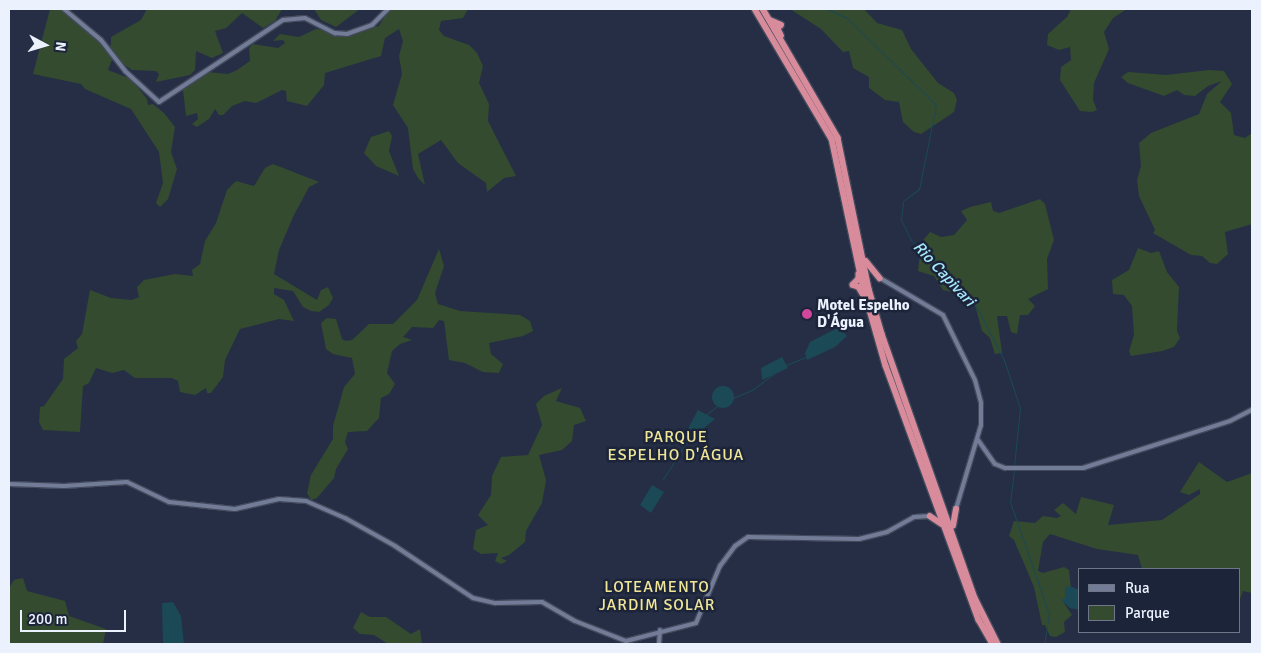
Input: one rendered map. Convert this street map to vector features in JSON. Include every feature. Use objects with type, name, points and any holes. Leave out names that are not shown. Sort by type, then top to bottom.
[{"type":"highway","points":[[755,9],[832,139],[858,261],[879,341]]},
{"type":"highway","points":[[763,9],[768,19],[781,25],[778,32],[838,138],[869,289],[951,543],[988,644]]},
{"type":"highway","points":[[862,253],[880,278],[870,280],[869,289]]},
{"type":"highway","points":[[858,261],[859,279],[853,285],[862,292],[901,412],[958,546]]},
{"type":"highway","points":[[937,497],[950,514],[956,509]]},
{"type":"highway","points":[[930,516],[939,514],[937,497]]},
{"type":"highway","points":[[956,509],[952,522],[958,546],[975,598],[998,644]]},
{"type":"highway","points":[[930,516],[940,520],[951,543]]},
{"type":"highway","points":[[979,620],[993,644]]},
{"type":"street","points":[[64,9],[101,40],[125,71],[159,102],[283,20],[305,18],[335,33],[347,34],[372,25],[388,9]]},
{"type":"street","points":[[880,278],[943,315],[951,325],[975,380],[981,403],[978,440],[956,509]]},
{"type":"street","points":[[978,440],[995,464],[1005,468],[1083,468],[1230,421],[1252,410]]},
{"type":"street","points":[[9,484],[64,486],[127,482],[169,502],[235,509],[279,499],[306,501],[345,518],[395,546],[456,588],[480,600],[542,602],[575,621],[623,640],[635,640],[660,630],[696,623],[720,566],[735,546],[748,537],[859,539],[887,532],[914,517],[930,516]]},
{"type":"street","points":[[659,644],[660,630]]},
{"type":"green space","points":[[50,9],[64,9],[108,47],[111,45],[111,37],[141,20],[147,9],[282,9],[275,21],[263,28],[242,13],[226,28],[215,31],[223,53],[212,58],[196,51],[195,70],[190,75],[156,82],[159,74],[156,71],[132,70],[113,57],[108,70],[131,79],[147,99],[148,105],[153,104],[164,113],[175,127],[171,152],[177,169],[168,199],[160,207],[156,203],[163,183],[159,152],[131,109],[85,89],[81,84],[33,74]]},
{"type":"green space","points":[[314,9],[360,9],[336,27],[321,20]]},
{"type":"green space","points":[[389,9],[468,9],[463,18],[441,21],[439,30],[444,36],[469,45],[477,53],[483,66],[479,83],[489,104],[488,121],[516,176],[504,178],[487,192],[486,183],[458,163],[441,140],[418,154],[425,185],[418,178],[413,169],[408,128],[393,105],[402,74],[399,56],[403,41],[399,29],[385,38],[381,56],[325,73],[324,85],[307,106],[287,101],[286,91],[282,90],[256,103],[245,101],[232,106],[223,115],[219,115],[215,109],[209,119],[197,127],[192,124],[198,119],[197,113],[186,116],[183,90],[186,86],[207,72],[228,74],[237,70],[250,61],[249,48],[253,44],[278,48],[285,43],[283,40],[273,41],[280,34],[299,37],[316,29],[343,33],[379,26]]},
{"type":"green space","points":[[790,9],[864,9],[877,23],[902,30],[911,49],[938,83],[954,93],[957,100],[954,112],[921,134],[914,132],[903,122],[899,102],[885,100],[869,88],[869,77],[853,68],[849,51],[843,52],[821,29]]},
{"type":"green space","points":[[1071,9],[1127,9],[1113,18],[1104,32],[1109,49],[1094,83],[1093,100],[1097,110],[1092,112],[1080,111],[1060,80],[1061,67],[1071,60],[1070,47],[1059,50],[1047,45],[1048,34],[1067,17]]},
{"type":"green space","points":[[1209,70],[1224,71],[1232,84],[1220,102],[1231,113],[1234,135],[1245,138],[1252,133],[1252,224],[1225,232],[1228,254],[1217,264],[1210,263],[1202,256],[1191,255],[1153,233],[1155,230],[1139,196],[1137,180],[1141,166],[1139,143],[1151,133],[1199,114],[1207,94],[1222,81],[1208,86],[1195,96],[1184,95],[1177,90],[1164,96],[1128,83],[1121,77],[1128,72],[1166,75]]},
{"type":"green space","points":[[389,131],[392,136],[389,151],[399,176],[376,166],[364,153],[371,137]]},
{"type":"green space","points":[[273,164],[319,182],[309,187],[293,217],[279,250],[274,274],[317,300],[321,290],[328,287],[333,298],[329,305],[319,312],[311,311],[303,307],[293,291],[274,288],[274,294],[284,300],[294,321],[279,319],[240,329],[225,360],[223,377],[211,393],[207,393],[206,388],[195,395],[180,392],[178,381],[172,378],[135,378],[124,370],[112,373],[96,368],[89,383],[83,386],[80,432],[43,430],[39,422],[40,407],[44,406],[63,379],[64,359],[78,348],[76,341],[82,334],[90,290],[111,298],[132,300],[139,297],[137,287],[144,280],[175,274],[193,276],[192,270],[200,264],[205,241],[216,223],[227,190],[236,181],[254,186],[265,168]]},
{"type":"green space","points":[[1040,199],[1045,204],[1054,240],[1047,259],[1048,289],[1028,299],[1035,306],[1028,315],[1020,315],[1017,334],[1011,332],[1007,316],[997,316],[1002,353],[995,354],[990,338],[982,331],[975,305],[968,296],[943,290],[934,276],[918,271],[921,243],[930,232],[941,237],[954,235],[967,220],[961,211],[970,207],[991,202],[993,211],[999,213]]},
{"type":"green space","points":[[1138,248],[1151,253],[1159,251],[1167,272],[1179,287],[1177,331],[1180,338],[1174,347],[1131,356],[1129,351],[1134,335],[1132,306],[1124,295],[1113,294],[1112,280],[1129,270]]},
{"type":"green space","points":[[439,249],[444,266],[435,293],[438,304],[460,311],[520,315],[530,321],[533,331],[523,336],[489,343],[491,354],[503,364],[499,373],[483,372],[465,363],[449,360],[444,321],[439,320],[433,328],[412,327],[403,337],[412,340],[400,344],[392,351],[387,373],[395,384],[389,394],[381,398],[379,418],[367,431],[348,432],[345,442],[348,449],[336,469],[334,478],[317,498],[311,500],[307,493],[311,475],[333,439],[333,426],[344,387],[355,374],[352,358],[333,354],[326,349],[321,323],[327,318],[336,319],[342,339],[346,341],[352,340],[369,324],[393,324],[417,300]]},
{"type":"green space","points":[[562,388],[556,401],[580,408],[586,421],[574,425],[572,441],[562,450],[539,455],[546,480],[542,503],[526,531],[525,542],[509,555],[501,558],[507,561],[501,564],[495,561],[498,553],[481,554],[473,549],[476,530],[488,525],[478,515],[491,495],[492,476],[501,457],[528,455],[542,425],[536,404],[544,396]]},
{"type":"green space","points":[[1199,462],[1227,482],[1252,473],[1252,593],[1243,591],[1241,596],[1241,568],[1142,568],[1138,555],[1097,549],[1050,534],[1043,542],[1038,571],[1043,573],[1064,567],[1069,570],[1071,589],[1064,603],[1072,615],[1064,622],[1065,632],[1056,637],[1050,636],[1045,625],[1042,625],[1034,587],[1014,540],[1009,536],[1014,521],[1035,523],[1043,516],[1057,518],[1061,516],[1054,510],[1063,503],[1076,514],[1081,497],[1114,505],[1108,525],[1162,520],[1200,494],[1200,489],[1189,495],[1180,492]]},
{"type":"green space","points":[[23,578],[27,591],[65,601],[69,616],[106,629],[103,644],[9,644],[9,588],[14,580]]},
{"type":"green space","points":[[361,612],[370,617],[386,617],[411,634],[420,629],[422,644],[388,644],[374,635],[360,634],[353,628]]},
{"type":"water","points":[[839,327],[847,336],[835,347],[807,360],[805,353],[810,342]]},
{"type":"water","points":[[782,357],[788,368],[762,380],[761,368]]},
{"type":"water","points":[[719,386],[727,386],[734,393],[734,401],[727,408],[719,408],[712,401],[712,393]]},
{"type":"water","points":[[698,410],[715,419],[684,445],[686,432]]},
{"type":"water","points":[[652,485],[664,492],[651,513],[640,505]]},
{"type":"water","points":[[1069,586],[1078,589],[1078,610],[1070,608],[1061,600],[1065,598],[1065,588]]},
{"type":"water","points":[[173,602],[181,616],[184,644],[163,644],[162,603]]},
{"type":"waterway","name":"Rio Capivari","points":[[827,9],[847,18],[936,105],[919,189],[903,201],[901,220],[911,240],[973,300],[1004,360],[1020,408],[1014,466]]},
{"type":"waterway","points":[[786,365],[808,356]]},
{"type":"waterway","points":[[733,398],[752,390],[777,371]]},
{"type":"waterway","points":[[706,415],[717,406]]},
{"type":"waterway","points":[[663,479],[687,442]]},
{"type":"waterway","name":"Rio Capivari","points":[[1014,470],[1010,502],[1049,614],[1044,644]]},
{"type":"place","name":"Motel Espelho D'Água","points":[[807,314]]},
{"type":"district","name":"PARQUE ESPELHO D'ÁGUA","points":[[676,446]]},
{"type":"district","name":"LOTEAMENTO JARDIM SOLAR","points":[[657,596]]}]
